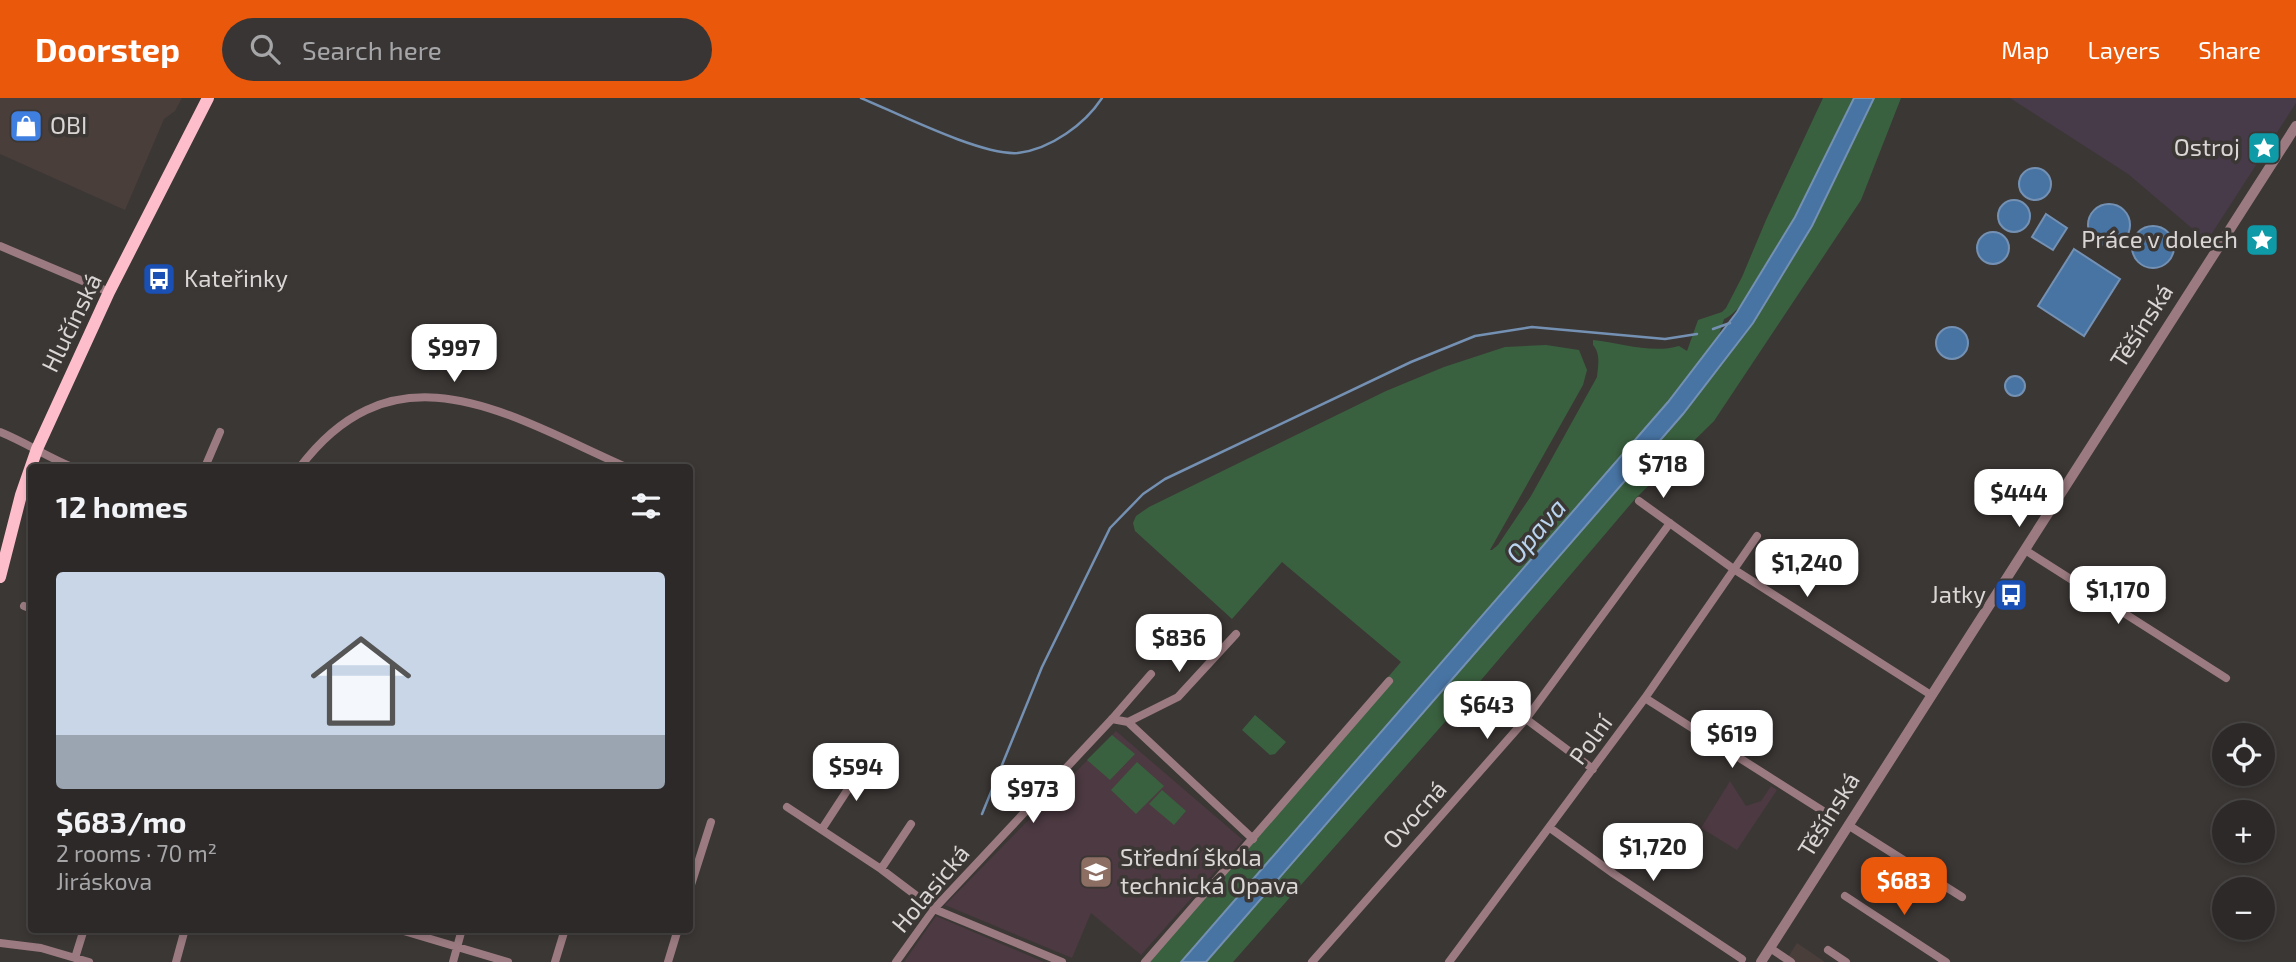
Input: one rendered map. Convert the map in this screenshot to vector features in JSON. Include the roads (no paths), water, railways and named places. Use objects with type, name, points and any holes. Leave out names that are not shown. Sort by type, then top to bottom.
[{"type":"main road","name":"Hlučínská","points":[[32,464],[109,292],[208,98]]},
{"type":"main road","name":"Hlučínská","points":[[0,577],[28,475]]},
{"type":"street","name":"Těšínská","points":[[1761,962],[2296,126]]},
{"type":"street","points":[[0,246],[109,292]]},
{"type":"street","points":[[302,464],[330,434],[362,412],[383,403],[427,396],[466,401],[496,410],[619,464]]},
{"type":"street","points":[[0,432],[64,464]]},
{"type":"street","points":[[206,464],[220,432]]},
{"type":"street","points":[[1639,500],[1735,570],[1931,695]]},
{"type":"street","name":"Ovocná","points":[[1312,962],[1526,719],[1670,523]]},
{"type":"street","name":"Polní","points":[[1449,962],[1645,698],[1757,536]]},
{"type":"street","points":[[2025,550],[2227,678]]},
{"type":"street","points":[[1128,722],[1178,697],[1236,634]]},
{"type":"street","name":"Holasická","points":[[896,962],[934,909],[1151,674]]},
{"type":"street","points":[[1144,962],[1389,681]]},
{"type":"street","points":[[1645,698],[1834,818]]},
{"type":"street","points":[[1112,719],[1128,722],[1253,839]]},
{"type":"street","points":[[1526,719],[1593,769]]},
{"type":"street","points":[[822,829],[867,760]]},
{"type":"street","points":[[787,807],[881,869],[934,909],[1062,962]]},
{"type":"street","points":[[693,865],[711,822]]},
{"type":"street","points":[[881,869],[911,824]]},
{"type":"street","points":[[1848,825],[1962,897]]},
{"type":"street","points":[[1550,828],[1742,959]]},
{"type":"street","points":[[1845,896],[1946,962]]},
{"type":"street","points":[[75,958],[83,933]]},
{"type":"street","points":[[176,962],[184,933]]},
{"type":"street","points":[[413,933],[508,962]]},
{"type":"street","points":[[453,962],[461,933]]},
{"type":"street","points":[[555,962],[564,933]]},
{"type":"street","points":[[668,962],[677,933]]},
{"type":"street","points":[[0,943],[27,945],[89,962]]},
{"type":"street","points":[[1770,948],[1791,962]]},
{"type":"street","points":[[1828,950],[1846,962]]},
{"type":"water","points":[[1854,98],[1874,98],[1812,226],[1753,323],[1683,414],[1206,962],[1181,962],[1668,402],[1737,312],[1795,217]]},
{"type":"water","points":[[2035,168],[2046,173],[2051,184],[2046,195],[2035,200],[2024,195],[2019,184],[2024,173]]},
{"type":"water","points":[[2014,200],[2025,205],[2030,216],[2025,227],[2014,232],[2003,227],[1998,216],[2003,205]]},
{"type":"water","points":[[2109,204],[2124,210],[2130,225],[2124,240],[2109,246],[2094,240],[2088,225],[2094,210]]},
{"type":"water","points":[[2046,214],[2067,228],[2053,250],[2032,237]]},
{"type":"water","points":[[2153,226],[2168,232],[2174,247],[2168,262],[2153,268],[2138,262],[2132,247],[2138,232]]},
{"type":"water","points":[[1993,232],[2004,237],[2009,248],[2004,259],[1993,264],[1982,259],[1977,248],[1982,237]]},
{"type":"water","points":[[2074,249],[2120,279],[2084,336],[2038,306]]},
{"type":"water","points":[[1952,327],[1963,332],[1968,343],[1963,354],[1952,359],[1941,354],[1936,343],[1941,332]]},
{"type":"water","points":[[2015,376],[2022,379],[2025,386],[2022,393],[2015,396],[2008,393],[2005,386],[2008,379]]},
{"type":"waterway","points":[[861,98],[962,141],[983,148],[1018,153],[1043,146],[1066,134],[1077,126],[1102,98]]},
{"type":"waterway","points":[[1713,329],[1730,323]]},
{"type":"waterway","points":[[982,814],[1042,667],[1110,528],[1143,494],[1165,479],[1411,362],[1475,336],[1532,327],[1665,339],[1697,334]]},
{"type":"place","name":"OBI","points":[[26,126]]},
{"type":"place","name":"Ostroj","points":[[2264,148]]},
{"type":"place","name":"Práce v dolech","points":[[2262,240]]},
{"type":"place","name":"Kateřinky","points":[[159,279]]},
{"type":"place","name":"Jatky","points":[[2011,595]]},
{"type":"place","name":"Střední škola technická Opava","points":[[1096,872]]},
{"type":"water label","name":"Opava","points":[[1536,531]]}]
